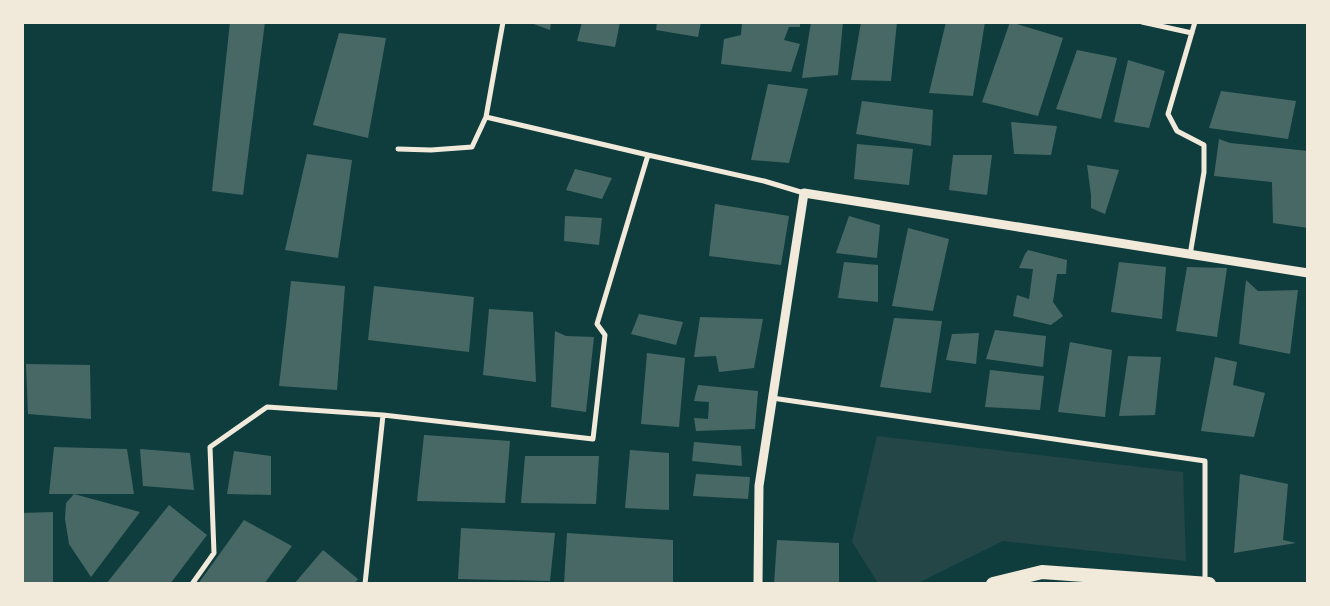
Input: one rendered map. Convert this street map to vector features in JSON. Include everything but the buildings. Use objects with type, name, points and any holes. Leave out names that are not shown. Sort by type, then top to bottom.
[{"type":"highway","points":[[993,584],[1042,572],[1209,584]]},
{"type":"street","points":[[398,149],[431,150],[472,147],[486,118],[503,22]]},
{"type":"street","points":[[1142,22],[1192,33]]},
{"type":"street","points":[[1190,255],[1204,172],[1204,145],[1177,131],[1168,114],[1195,22]]},
{"type":"street","points":[[486,118],[764,181],[804,194],[1308,273]]},
{"type":"street","points":[[192,584],[214,553],[210,447],[267,407],[383,415],[593,439],[605,335],[597,324],[648,155]]},
{"type":"street","points":[[758,584],[759,486],[804,194]]},
{"type":"street","points":[[772,398],[1205,461],[1205,583]]},
{"type":"street","points":[[365,584],[383,415]]},
{"type":"shaded area","points":[[877,436],[1183,472],[1186,561],[1003,541],[918,583],[878,583],[852,542]]}]
